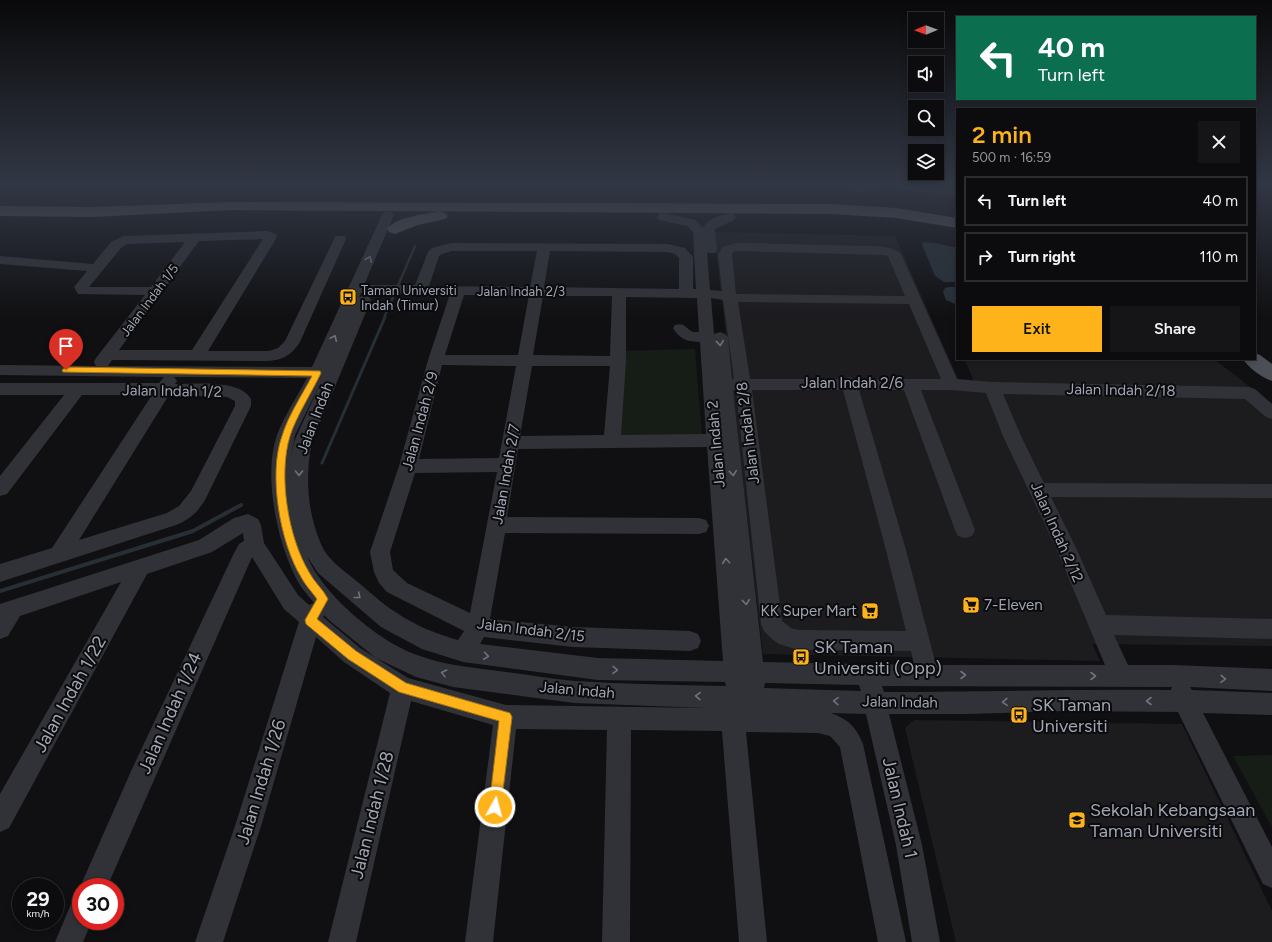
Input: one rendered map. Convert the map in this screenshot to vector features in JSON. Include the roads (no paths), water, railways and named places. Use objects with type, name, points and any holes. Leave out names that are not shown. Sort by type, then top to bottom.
[{"type":"main road","points":[[1256,352],[1272,364]]},
{"type":"main road","points":[[1254,360],[1272,374]]},
{"type":"street","name":"Jalan Indah","points":[[389,229],[370,289],[325,373],[286,435],[282,451],[281,469],[282,499],[289,537],[304,574],[323,599],[337,614],[384,651],[416,666],[453,676],[574,692],[742,705],[967,703],[1063,700],[1184,701],[1272,704]]},
{"type":"street","name":"Jalan Indah 2","points":[[697,229],[699,232],[709,295],[744,672],[742,705],[753,942]]},
{"type":"street","name":"Jalan Indah 2","points":[[709,229],[708,337],[718,385]]},
{"type":"street","points":[[156,291],[83,291],[81,287],[116,245],[128,239],[267,235],[271,237],[197,355]]},
{"type":"street","name":"Jalan Indah 1/5","points":[[97,370],[195,238]]},
{"type":"street","points":[[108,354],[265,356],[282,354],[288,349],[340,239]]},
{"type":"street","name":"Jalan Indah 2/8","points":[[915,300],[895,258],[891,252],[882,250],[736,247],[727,250],[725,255],[726,272],[709,295],[732,318],[743,384],[772,624],[779,633],[786,637],[798,640],[918,641]]},
{"type":"street","points":[[414,290],[433,255],[444,248],[675,249],[683,253],[709,295]]},
{"type":"street","name":"Jalan Indah 2/7","points":[[463,652],[478,627],[497,525],[544,248]]},
{"type":"street","points":[[0,260],[96,268]]},
{"type":"street","name":"Jalan Indah 2/3","points":[[370,289],[619,292],[915,300]]},
{"type":"street","name":"Jalan Indah 2/9","points":[[380,552],[408,466],[436,360],[458,291]]},
{"type":"street","points":[[612,442],[618,361],[619,292]]},
{"type":"street","points":[[915,300],[951,384]]},
{"type":"street","points":[[680,328],[681,332],[687,336],[708,337]]},
{"type":"street","points":[[436,360],[618,361]]},
{"type":"street","points":[[1,371],[176,370],[325,373]]},
{"type":"street","points":[[0,573],[58,556],[176,370]]},
{"type":"street","name":"Jalan Indah","points":[[325,373],[303,442],[299,461],[299,490],[302,515],[312,548],[324,567],[340,581],[389,620],[430,642],[463,652],[598,669],[928,676],[1172,676],[1272,680]]},
{"type":"street","points":[[849,383],[898,556],[918,641],[928,676]]},
{"type":"street","points":[[910,383],[966,530]]},
{"type":"street","name":"Jalan Indah 2/6","points":[[718,385],[910,383],[951,384],[992,388]]},
{"type":"street","name":"Jalan Indah 2/18","points":[[992,388],[1249,393],[1272,413]]},
{"type":"street","name":"Jalan Indah 2/12","points":[[992,388],[1012,436],[1067,550],[1121,676]]},
{"type":"street","name":"Jalan Indah 1/2","points":[[0,390],[163,389],[228,391],[244,398],[243,406],[192,507],[178,517],[58,556]]},
{"type":"street","points":[[0,489],[77,390]]},
{"type":"street","points":[[511,443],[722,440]]},
{"type":"street","points":[[408,466],[507,465]]},
{"type":"street","points":[[1039,490],[1272,492]]},
{"type":"street","points":[[0,630],[7,611],[139,569],[205,546],[248,522],[251,525],[255,545],[291,602],[352,655],[403,688],[506,717],[619,718],[742,705],[828,723],[838,727],[846,734],[851,744],[892,942]]},
{"type":"street","points":[[497,525],[699,526]]},
{"type":"street","name":"Jalan Indah 1/24","points":[[97,878],[244,553],[246,550],[255,545]]},
{"type":"street","name":"Jalan Indah 2/15","points":[[380,552],[381,566],[388,580],[395,587],[478,627],[573,637],[690,640]]},
{"type":"street","name":"Jalan Indah 1/22","points":[[0,819],[139,569]]},
{"type":"street","name":"Jalan Indah 1/26","points":[[209,942],[249,823],[310,620],[323,599],[340,581]]},
{"type":"street","points":[[1098,625],[1272,629]]},
{"type":"street","name":"Jalan Indah 1","points":[[868,674],[909,845],[926,942]]},
{"type":"street","points":[[1052,676],[1063,700]]},
{"type":"street","points":[[1172,676],[1272,874]]},
{"type":"street","name":"Jalan Indah 1/28","points":[[342,942],[403,688]]},
{"type":"street","points":[[479,942],[506,717]]},
{"type":"street","points":[[616,942],[619,718]]},
{"type":"street","points":[[69,942],[74,930]]},
{"type":"waterway","points":[[384,318],[415,246]]},
{"type":"waterway","points":[[322,463],[385,317]]},
{"type":"waterway","points":[[0,591],[193,531],[241,505]]},
{"type":"place","name":"Taman Universiti Indah (Timur)","points":[[348,297]]},
{"type":"place","name":"7-Eleven","points":[[971,605]]},
{"type":"place","name":"KK Super Mart","points":[[870,611]]},
{"type":"place","name":"SK Taman Universiti (Opp)","points":[[801,657]]},
{"type":"place","name":"SK Taman Universiti","points":[[1019,715]]},
{"type":"place","name":"Sekolah Kebangsaan Taman Universiti","points":[[1077,820]]}]
